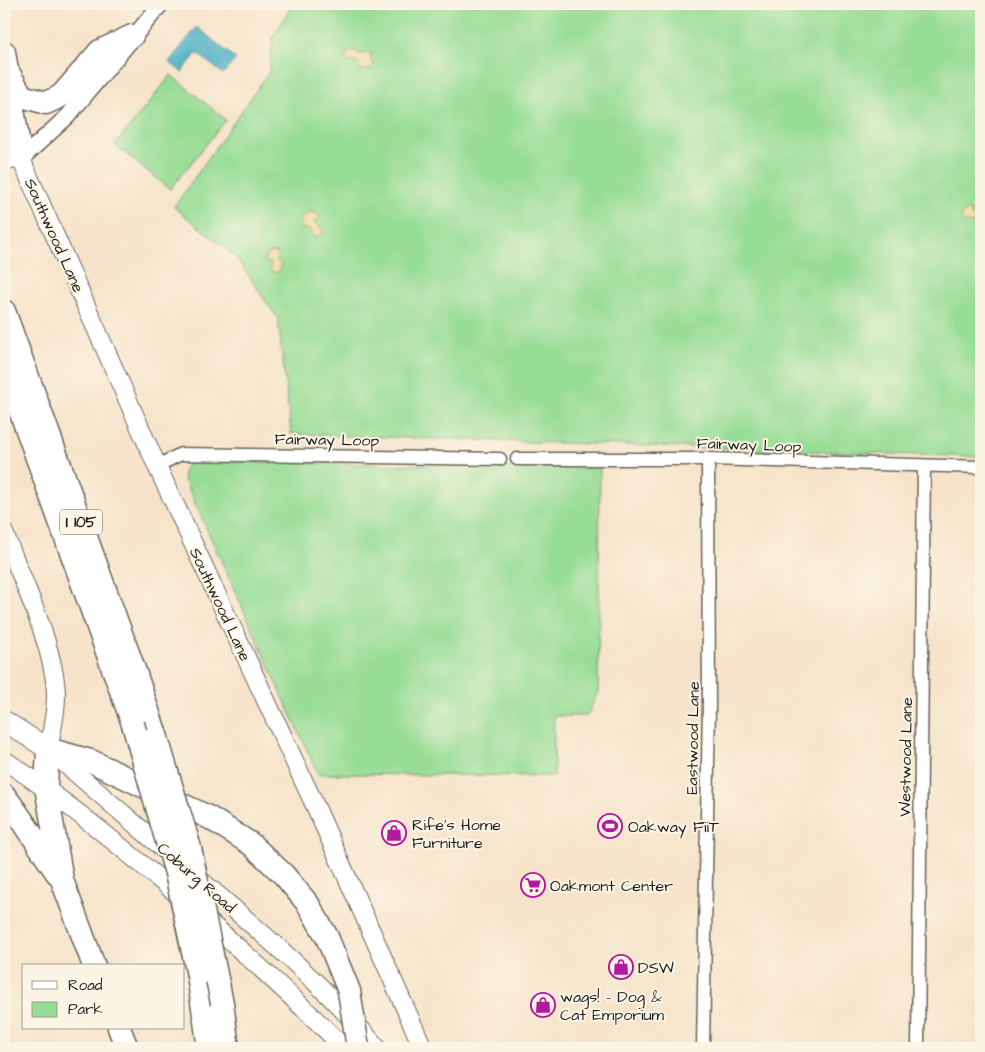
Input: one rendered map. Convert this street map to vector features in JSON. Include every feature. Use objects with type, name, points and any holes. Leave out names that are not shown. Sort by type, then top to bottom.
[{"type":"highway","points":[[5,61],[22,96],[46,103],[61,96],[100,51],[132,36]]},
{"type":"highway","points":[[5,61],[12,159]]},
{"type":"highway","name":"I 105","points":[[4,310],[156,734],[190,848],[222,1003],[228,1048]]},
{"type":"highway","name":"I 105","points":[[4,366],[133,724],[167,835],[198,975],[209,1048]]},
{"type":"highway","points":[[48,850],[46,788],[48,749],[91,761],[210,818],[251,844],[284,875],[308,904],[327,937],[349,991],[358,1048]]},
{"type":"highway","points":[[4,795],[48,850],[62,880],[93,964]]},
{"type":"highway","points":[[120,1030],[127,1048]]},
{"type":"main road","name":"Southwood Lane","points":[[12,159],[318,812],[423,1048]]},
{"type":"main road","points":[[4,533],[46,645],[53,674],[56,695],[54,722],[48,749]]},
{"type":"main road","name":"Coburg Road","points":[[4,721],[48,749],[294,961],[344,1010],[377,1048]]},
{"type":"main road","name":"Coburg Road","points":[[4,760],[46,788],[105,833],[296,999],[344,1048]]},
{"type":"street","points":[[12,159],[68,116],[132,36],[161,4]]},
{"type":"street","name":"Fairway Loop","points":[[157,466],[181,454],[500,459]]},
{"type":"street","name":"Fairway Loop","points":[[517,459],[708,459],[981,467]]},
{"type":"street","name":"Eastwood Lane","points":[[703,1048],[709,706],[708,459]]},
{"type":"street","name":"Westwood Lane","points":[[918,1048],[924,466]]},
{"type":"green space","points":[[293,4],[981,4],[981,457],[291,434],[278,319],[235,256],[174,207],[269,72],[273,37]]},
{"type":"green space","points":[[171,75],[226,120],[170,189],[115,145]]},
{"type":"green space","points":[[196,461],[600,468],[598,692],[587,716],[554,716],[554,776],[318,774],[184,479],[183,472],[185,467]]},
{"type":"sand","points":[[354,50],[360,54],[372,53],[370,58],[374,66],[371,69],[361,71],[358,62],[348,62],[346,60],[347,53]]},
{"type":"sand","points":[[969,210],[973,218],[981,218],[981,224],[962,223],[961,214]]},
{"type":"sand","points":[[309,212],[319,215],[319,218],[314,223],[322,228],[323,233],[321,236],[314,237],[310,230],[301,228],[301,219]]},
{"type":"sand","points":[[272,252],[277,253],[276,260],[281,265],[280,271],[276,273],[270,270],[271,263],[264,262],[267,255]]},
{"type":"water","points":[[197,27],[236,59],[223,74],[197,53],[182,72],[169,62]]},
{"type":"place","name":"Oakway FiiT","points":[[610,826]]},
{"type":"place","name":"Rife's Home Furniture","points":[[394,833]]},
{"type":"place","name":"Oakmont Center","points":[[533,885]]},
{"type":"place","name":"DSW","points":[[621,967]]},
{"type":"place","name":"wags! - Dog & Cat Emporium","points":[[543,1005]]}]
